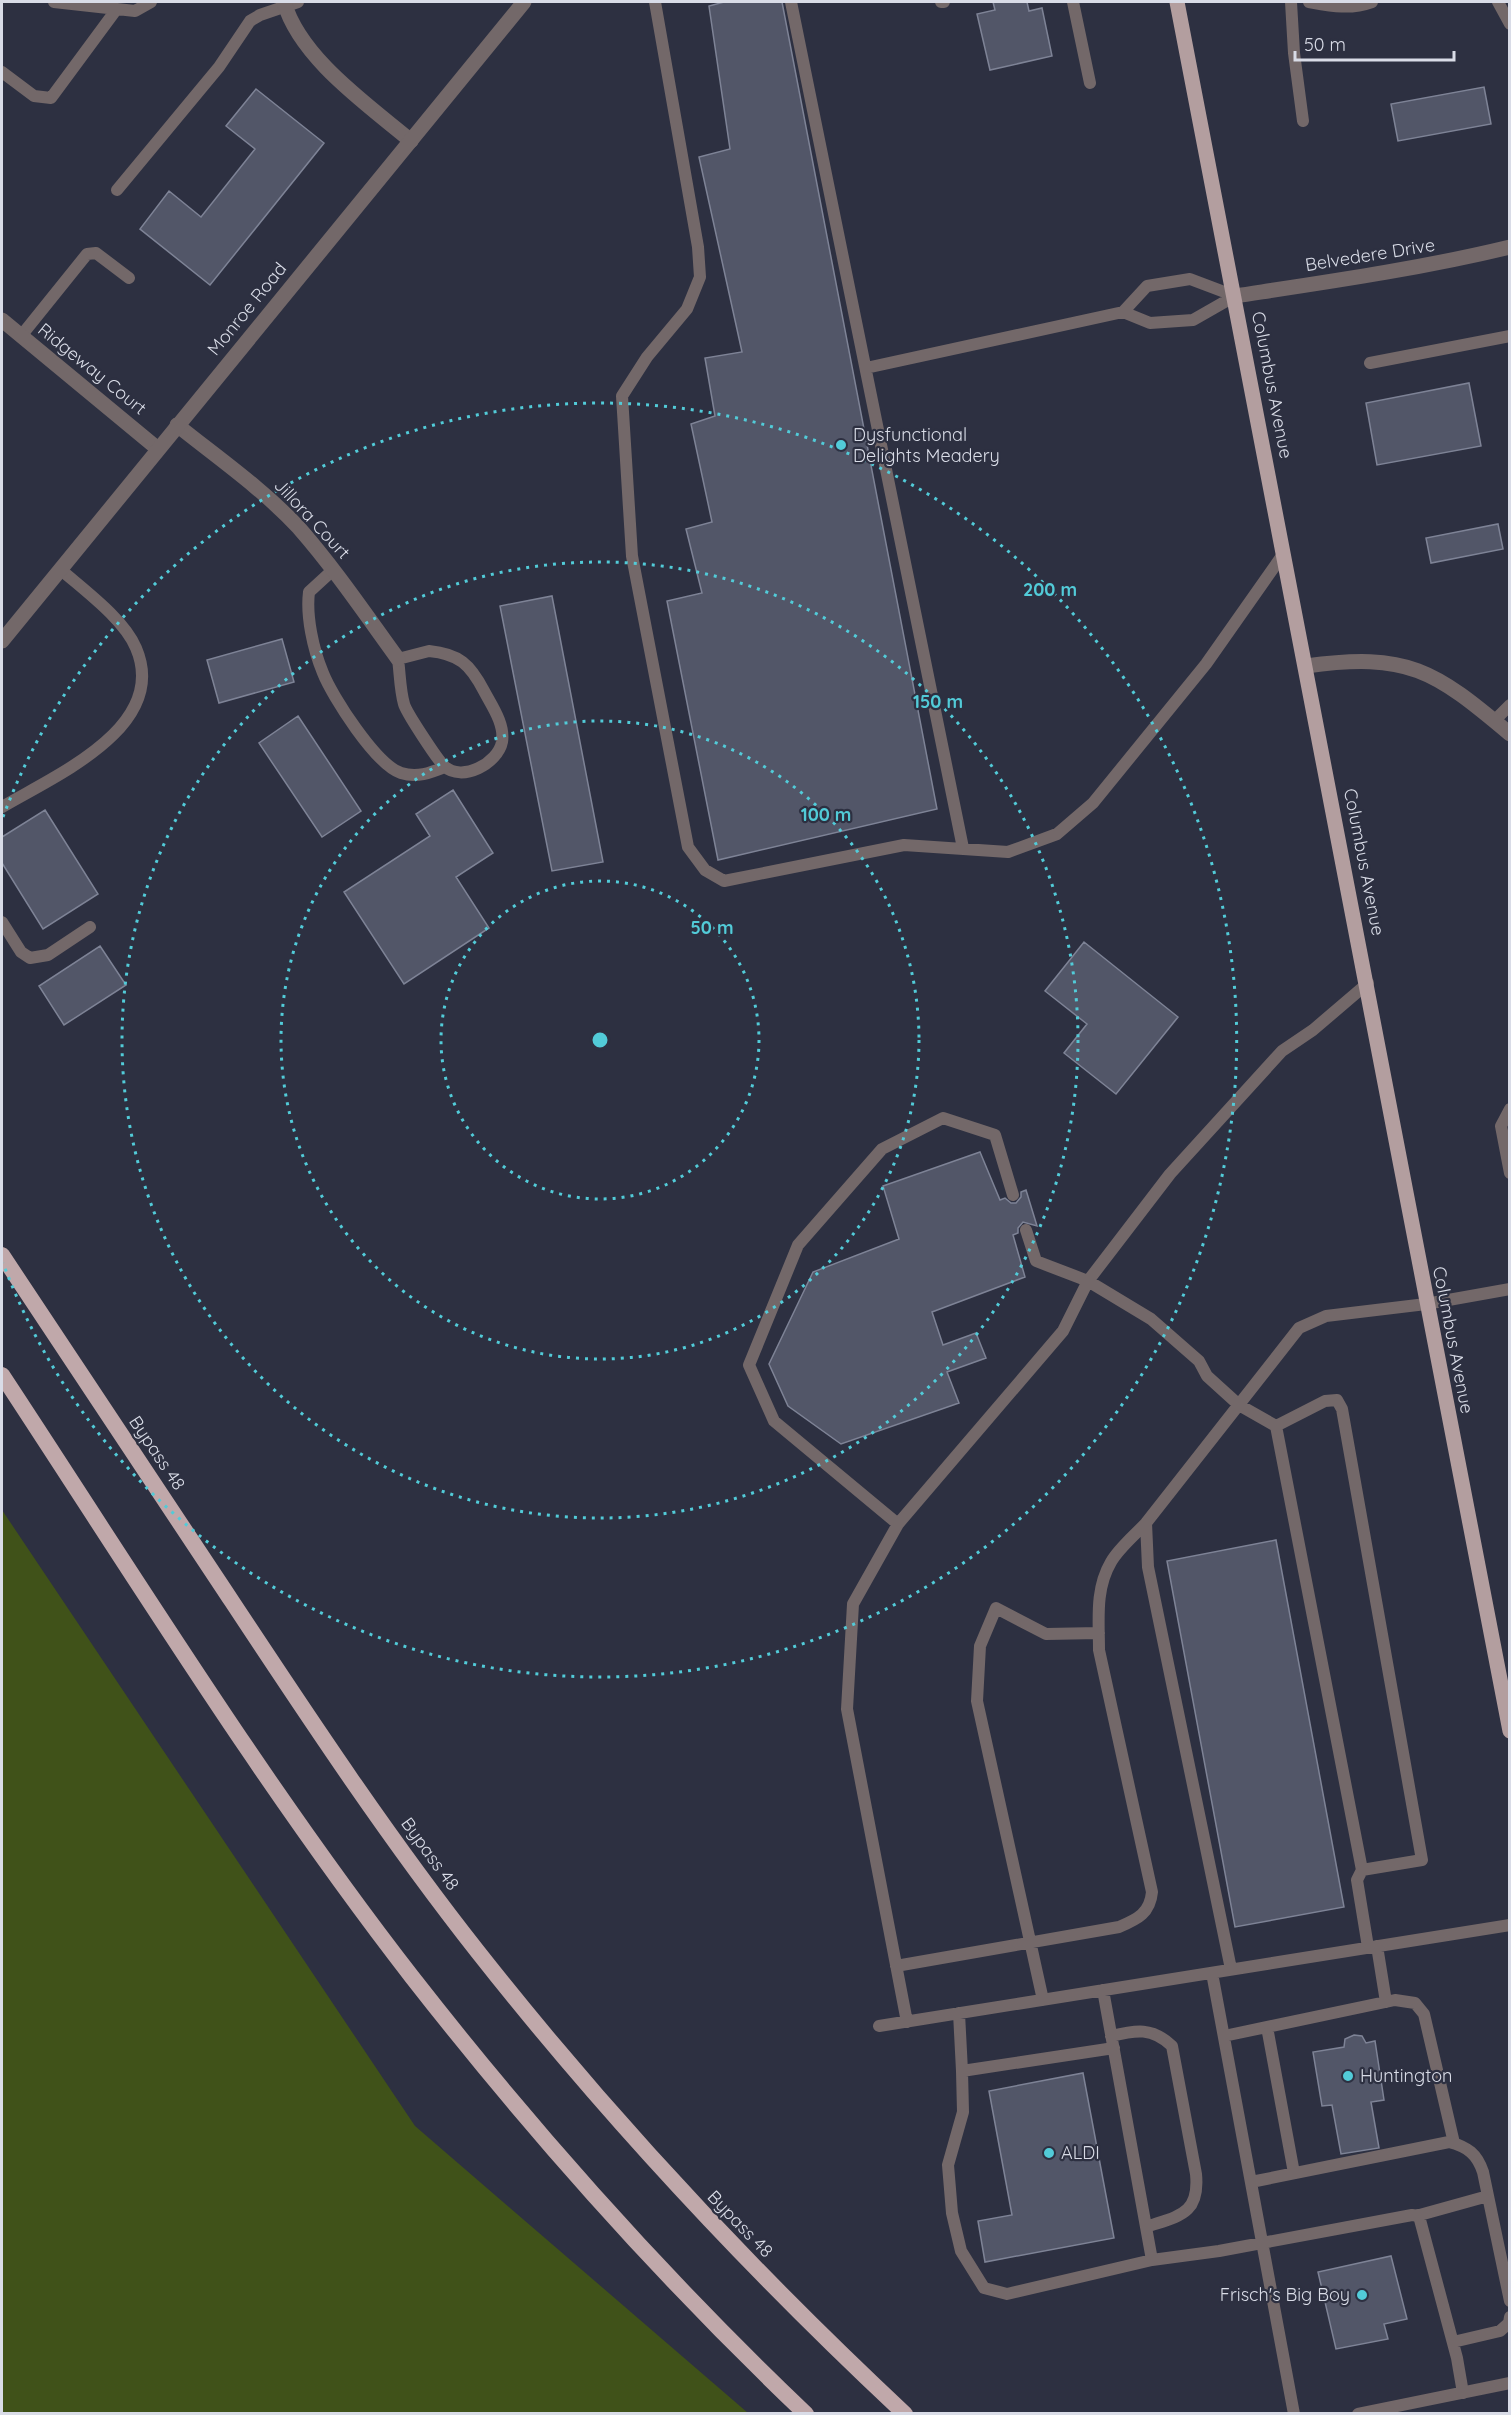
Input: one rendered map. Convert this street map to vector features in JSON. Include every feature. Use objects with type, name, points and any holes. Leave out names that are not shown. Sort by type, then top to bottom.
[{"type":"highway","name":"Bypass 48","points":[[2,1255],[299,1703],[476,1949],[566,2061],[660,2169],[759,2273],[905,2414]]},
{"type":"highway","points":[[2,1375],[253,1755],[410,1975],[581,2184],[668,2278],[806,2414]]},
{"type":"main road","name":"Columbus Avenue","points":[[1177,2],[1368,983],[1426,1304],[1509,1731]]},
{"type":"street","name":"Monroe Road","points":[[2,641],[524,2]]},
{"type":"street","points":[[289,3],[312,53],[334,77],[411,141]]},
{"type":"street","name":"Belvedere Drive","points":[[1235,296],[1388,273],[1509,247]]},
{"type":"street","name":"Ridgeway Court","points":[[2,320],[158,449]]},
{"type":"street","name":"Jillora Court","points":[[177,425],[263,494],[297,527],[333,570],[398,659]]},
{"type":"street","points":[[1306,666],[1350,660],[1401,664],[1444,682],[1509,734]]},
{"type":"lane","points":[[54,2],[135,11],[151,2]]},
{"type":"lane","points":[[655,2],[698,247],[700,278],[687,309],[646,357],[622,396],[632,556],[688,847],[705,870],[724,881],[904,845],[1008,852],[1057,834],[1093,802],[1206,664],[1284,553]]},
{"type":"lane","points":[[791,2],[963,848]]},
{"type":"lane","points":[[1073,2],[1090,83]]},
{"type":"lane","points":[[1291,2],[1294,52],[1303,121]]},
{"type":"lane","points":[[1309,2],[1338,8],[1372,2]]},
{"type":"lane","points":[[1498,2],[1509,24]]},
{"type":"lane","points":[[117,190],[219,67],[250,21],[289,3]]},
{"type":"lane","points":[[2,72],[34,96],[51,98],[116,10]]},
{"type":"lane","points":[[21,336],[87,254],[96,253],[129,278]]},
{"type":"lane","points":[[1123,312],[1147,286],[1191,279],[1235,296]]},
{"type":"lane","points":[[866,368],[1123,312],[1150,323],[1193,320],[1235,296]]},
{"type":"lane","points":[[1370,363],[1509,339]]},
{"type":"lane","points":[[2,807],[86,756],[124,726],[135,709],[139,696],[141,664],[136,647],[104,607],[60,569]]},
{"type":"lane","points":[[333,570],[309,592],[307,606],[322,672],[364,740],[385,763],[400,773],[426,775],[445,767]]},
{"type":"lane","points":[[429,651],[451,653],[470,667],[501,723],[502,741],[496,755],[473,770],[460,773],[445,767],[404,706],[398,659],[429,651]]},
{"type":"lane","points":[[1494,721],[1509,705]]},
{"type":"lane","points":[[2,922],[21,952],[30,958],[48,955],[90,927]]},
{"type":"lane","points":[[907,2022],[847,1708],[853,1604],[898,1524],[1063,1331],[1088,1281],[1170,1174],[1282,1051],[1313,1030],[1368,983]]},
{"type":"lane","points":[[1509,1108],[1501,1126],[1509,1173]]},
{"type":"lane","points":[[898,1524],[774,1421],[749,1365],[798,1245],[882,1149],[943,1118],[995,1135],[1013,1195]]},
{"type":"lane","points":[[1026,1230],[1036,1261],[1088,1281],[1151,1319],[1199,1361],[1207,1376],[1239,1405],[1276,1426],[1362,1870],[1357,1880],[1386,2002]]},
{"type":"lane","points":[[896,1966],[1119,1927],[1139,1919],[1151,1905],[1152,1892],[1099,1650],[1099,1590],[1111,1560],[1146,1523],[1299,1328],[1326,1316],[1426,1304],[1509,1289]]},
{"type":"lane","points":[[1276,1426],[1325,1401],[1337,1400],[1342,1409],[1422,1860],[1362,1870]]},
{"type":"lane","points":[[1146,1523],[1148,1567],[1231,1970]]},
{"type":"lane","points":[[1043,2000],[977,1701],[980,1646],[996,1608],[1046,1634],[1099,1633]]},
{"type":"lane","points":[[879,2026],[1509,1925]]},
{"type":"lane","points":[[1212,1973],[1294,2414]]},
{"type":"lane","points":[[1103,1990],[1152,2260]]},
{"type":"lane","points":[[1224,2036],[1395,2000],[1415,2003],[1424,2014],[1454,2143]]},
{"type":"lane","points":[[959,2013],[963,2112],[948,2165],[952,2213],[961,2251],[984,2288],[1007,2294],[1152,2260],[1416,2216],[1488,2196]]},
{"type":"lane","points":[[1267,2027],[1294,2173]]},
{"type":"lane","points":[[962,2071],[1112,2042],[1138,2030],[1162,2036],[1172,2046],[1197,2188],[1194,2200],[1186,2213],[1146,2227]]},
{"type":"lane","points":[[1251,2182],[1454,2143],[1463,2145],[1478,2158],[1509,2301]]},
{"type":"lane","points":[[1416,2216],[1422,2222],[1453,2342],[1463,2393]]},
{"type":"lane","points":[[1453,2342],[1500,2331],[1509,2323],[1509,2317]]},
{"type":"lane","points":[[1358,2414],[1509,2383]]},
{"type":"green space","points":[[2,1510],[415,2126],[748,2413],[2,2413]]},
{"type":"building","points":[[724,2],[782,2],[937,809],[718,860],[667,601],[702,593],[686,529],[712,522],[691,424],[715,416],[705,358],[742,352],[699,157],[730,149],[709,6]]},
{"type":"building","points":[[993,2],[1027,2],[1029,11],[1042,8],[1052,56],[990,70],[977,14],[995,10]]},
{"type":"building","points":[[1484,87],[1491,124],[1398,141],[1391,104]]},
{"type":"building","points":[[256,89],[324,143],[210,285],[140,229],[169,191],[201,217],[255,149],[226,126]]},
{"type":"building","points":[[1469,383],[1481,446],[1377,465],[1366,403]]},
{"type":"building","points":[[1498,524],[1503,549],[1431,563],[1426,538]]},
{"type":"building","points":[[552,596],[603,862],[552,871],[500,606]]},
{"type":"building","points":[[282,639],[294,682],[219,703],[207,660]]},
{"type":"building","points":[[298,716],[361,811],[322,837],[259,743]]},
{"type":"building","points":[[453,790],[493,853],[456,877],[489,928],[404,984],[344,892],[430,836],[416,814]]},
{"type":"building","points":[[45,810],[98,894],[43,929],[2,863],[2,837]]},
{"type":"building","points":[[1084,942],[1178,1017],[1116,1094],[1064,1053],[1087,1024],[1045,991]]},
{"type":"building","points":[[100,946],[126,985],[64,1025],[39,986]]},
{"type":"building","points":[[980,1152],[1000,1200],[1005,1198],[1011,1203],[1016,1203],[1021,1197],[1021,1192],[1026,1190],[1037,1226],[1023,1222],[1018,1228],[1018,1233],[1013,1235],[1025,1277],[932,1312],[943,1345],[976,1333],[986,1358],[947,1372],[959,1403],[841,1444],[788,1406],[769,1364],[813,1272],[899,1239],[883,1186]]},
{"type":"building","points":[[1276,1540],[1344,1907],[1235,1927],[1167,1561]]},
{"type":"building","name":"Huntington","points":[[1354,2035],[1362,2036],[1366,2043],[1375,2041],[1384,2100],[1371,2102],[1379,2148],[1341,2154],[1332,2105],[1322,2106],[1313,2052],[1344,2047],[1345,2039]]},
{"type":"building","name":"ALDI","points":[[1083,2073],[1114,2238],[985,2262],[978,2221],[1012,2215],[989,2091]]},
{"type":"building","name":"Frisch's Big Boy","points":[[1391,2256],[1407,2319],[1384,2324],[1388,2339],[1336,2349],[1318,2272]]},
{"type":"place","name":"Dysfunctional Delights Meadery","points":[[841,445]]},
{"type":"place","name":"Huntington","points":[[1348,2076]]},
{"type":"place","name":"ALDI","points":[[1049,2153]]},
{"type":"place","name":"Frisch's Big Boy","points":[[1362,2295]]}]
